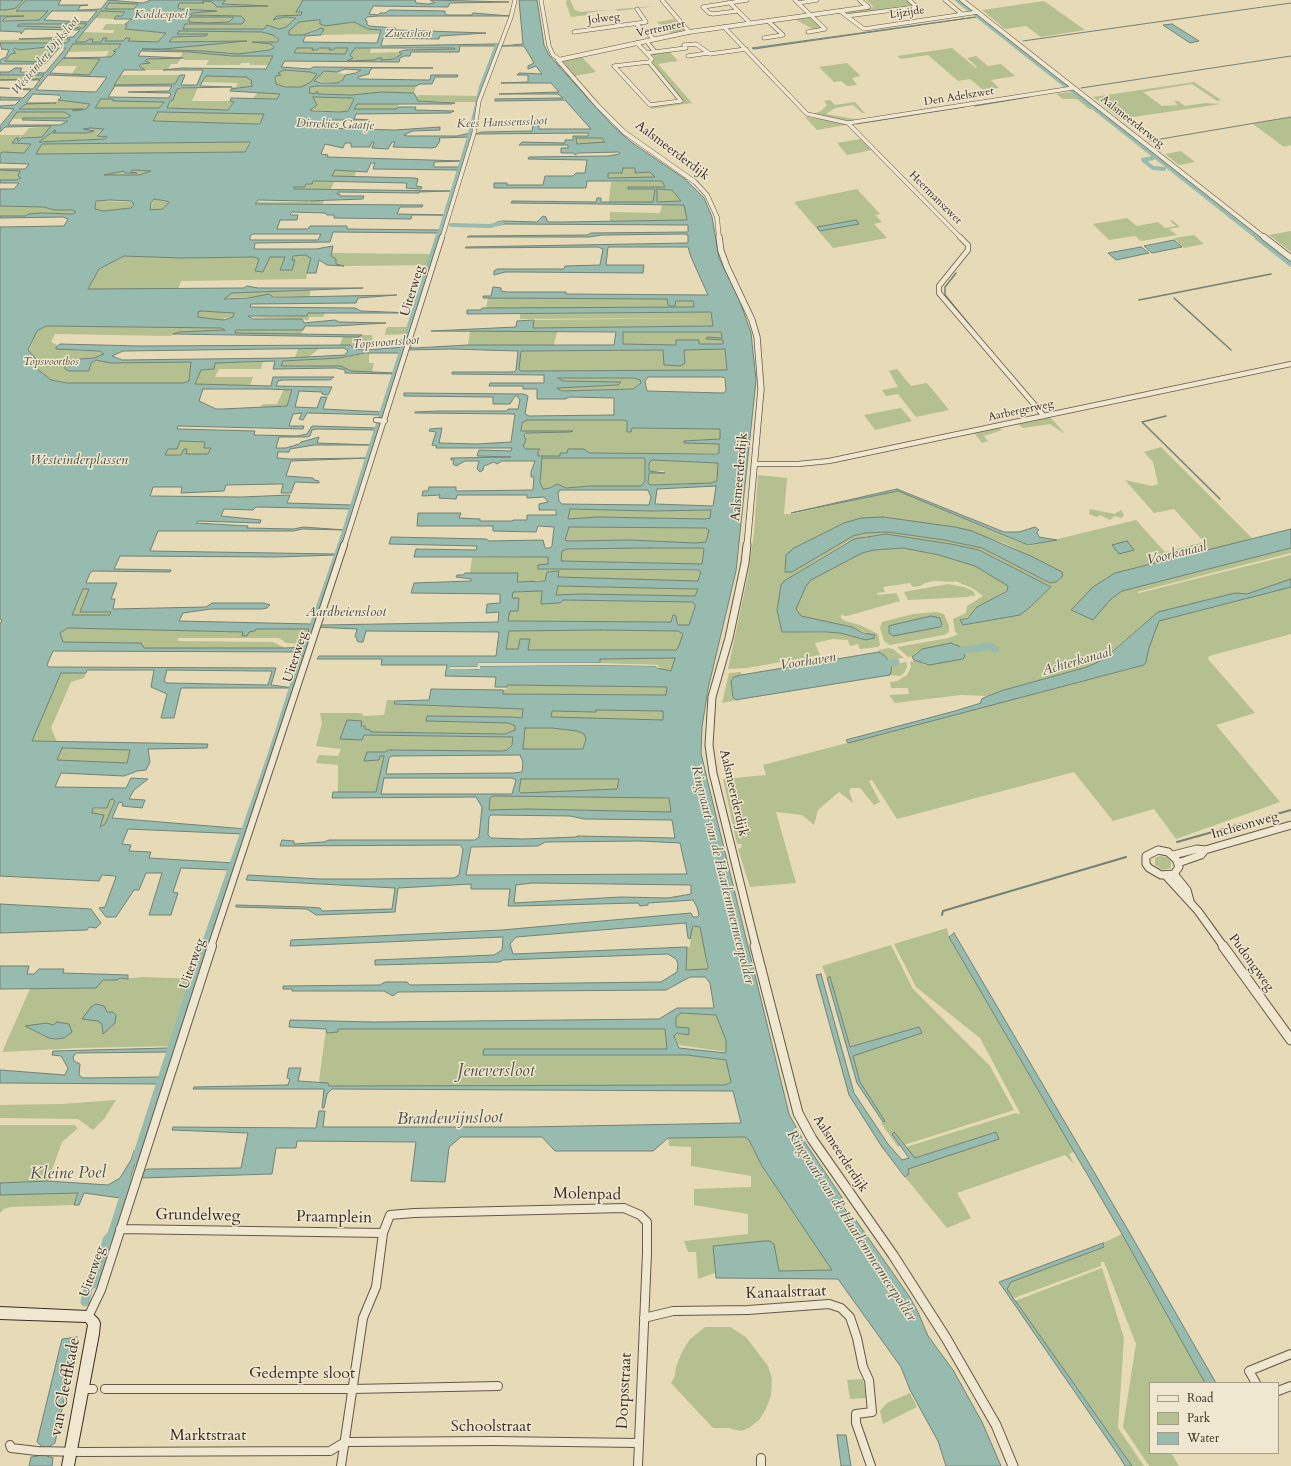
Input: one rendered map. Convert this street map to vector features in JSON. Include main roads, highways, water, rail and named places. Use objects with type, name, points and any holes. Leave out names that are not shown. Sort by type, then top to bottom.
[{"type":"main road","name":"van Cleeffkade","points":[[0,1313],[88,1317],[93,1321],[94,1329],[88,1389],[70,1452],[68,1466]]},
{"type":"water","points":[[0,0],[23,0],[16,8],[0,10]]},
{"type":"water","points":[[26,0],[61,0],[58,5],[88,5],[80,6],[78,10],[82,10],[101,9],[108,0],[143,3],[151,0],[226,0],[222,4],[268,6],[217,7],[212,2],[205,1],[202,2],[204,3],[179,3],[178,8],[180,9],[217,11],[192,13],[191,15],[241,16],[245,20],[242,24],[185,24],[183,29],[264,29],[267,25],[279,29],[286,27],[296,18],[285,17],[273,20],[277,16],[301,15],[302,12],[296,12],[303,0],[415,0],[416,3],[428,4],[435,3],[430,0],[509,2],[450,3],[448,7],[373,6],[369,14],[378,15],[390,10],[445,11],[445,14],[447,15],[472,15],[473,13],[510,16],[378,16],[367,17],[365,20],[369,26],[395,28],[396,30],[486,33],[440,36],[439,39],[383,38],[381,46],[499,44],[499,46],[460,46],[459,52],[411,52],[410,56],[400,58],[399,62],[285,61],[281,67],[310,69],[313,67],[433,68],[373,68],[370,70],[369,74],[358,77],[359,79],[430,80],[431,75],[458,75],[457,77],[435,77],[432,84],[420,84],[416,86],[316,86],[310,87],[309,93],[315,94],[318,92],[318,94],[352,95],[381,92],[414,93],[418,101],[455,103],[357,104],[354,109],[396,109],[399,107],[416,107],[415,110],[454,111],[450,113],[356,114],[354,119],[370,120],[327,120],[320,128],[395,130],[440,127],[440,130],[412,131],[404,135],[457,136],[471,133],[470,137],[439,138],[440,141],[436,147],[432,148],[393,147],[395,142],[392,142],[388,149],[372,148],[374,142],[372,142],[370,147],[351,147],[351,143],[345,143],[343,148],[325,144],[321,154],[328,155],[327,157],[463,161],[434,162],[434,167],[461,167],[460,170],[373,169],[375,163],[371,163],[367,172],[335,170],[332,176],[415,178],[418,179],[416,186],[422,187],[421,189],[406,188],[407,183],[313,181],[312,184],[306,184],[305,187],[293,187],[295,189],[450,191],[419,193],[338,192],[337,194],[340,194],[340,196],[364,196],[363,199],[307,201],[258,200],[255,204],[423,205],[422,207],[400,207],[397,214],[443,215],[412,215],[411,219],[334,218],[334,215],[327,215],[325,213],[292,212],[290,214],[291,215],[298,215],[297,220],[280,220],[277,229],[308,229],[310,226],[347,226],[347,229],[439,230],[438,233],[333,232],[330,242],[255,243],[254,249],[316,249],[333,246],[331,256],[336,259],[336,264],[344,266],[327,265],[319,260],[316,273],[307,273],[311,258],[305,255],[293,256],[292,260],[295,260],[292,270],[280,270],[285,257],[270,257],[263,272],[255,271],[259,259],[254,257],[182,258],[124,256],[99,269],[88,289],[244,288],[247,286],[258,288],[363,288],[232,293],[224,299],[248,298],[269,294],[273,297],[397,295],[358,298],[356,303],[251,304],[250,307],[355,308],[361,311],[412,313],[308,313],[307,316],[248,316],[253,319],[302,319],[304,323],[335,320],[339,322],[386,323],[305,326],[303,330],[236,330],[235,333],[362,335],[358,337],[173,334],[179,332],[225,330],[221,328],[46,326],[37,331],[28,350],[37,360],[36,368],[51,380],[67,383],[184,383],[189,381],[191,362],[111,363],[96,360],[91,363],[89,371],[69,371],[65,369],[66,360],[94,358],[104,354],[100,351],[56,349],[56,347],[60,344],[140,346],[350,345],[355,349],[366,350],[468,345],[614,345],[616,332],[431,331],[516,327],[517,321],[534,320],[533,328],[713,326],[711,312],[467,314],[467,310],[481,310],[482,308],[694,307],[693,301],[676,301],[675,306],[670,306],[668,305],[667,299],[483,298],[483,296],[491,296],[493,287],[501,288],[501,291],[507,292],[708,295],[688,247],[608,247],[606,265],[644,265],[643,273],[505,272],[494,275],[494,271],[497,269],[564,269],[565,266],[600,265],[603,249],[598,247],[465,248],[688,243],[688,235],[684,234],[602,235],[589,237],[467,237],[688,232],[688,225],[505,224],[492,226],[497,222],[502,221],[537,222],[543,216],[546,217],[547,221],[549,222],[687,220],[684,205],[511,203],[512,201],[596,202],[597,198],[601,198],[601,202],[653,202],[655,189],[628,189],[628,187],[665,187],[662,181],[587,181],[586,188],[494,188],[494,183],[507,183],[507,185],[543,185],[545,176],[573,176],[576,173],[585,173],[587,160],[528,159],[529,157],[608,156],[620,154],[619,152],[578,153],[575,155],[574,153],[561,153],[561,148],[568,148],[568,145],[519,145],[522,142],[565,143],[565,140],[573,140],[573,136],[588,136],[588,133],[476,134],[481,132],[532,131],[533,125],[525,124],[525,121],[537,121],[537,124],[539,124],[539,129],[591,129],[565,100],[495,101],[495,99],[563,98],[558,94],[499,94],[559,92],[551,83],[501,83],[528,82],[528,75],[517,75],[519,73],[542,74],[536,66],[528,69],[528,66],[534,63],[524,46],[502,46],[523,44],[519,0],[537,0],[544,45],[549,55],[611,124],[631,142],[685,179],[704,198],[712,217],[719,258],[739,299],[751,333],[756,380],[736,571],[708,689],[702,727],[701,753],[708,783],[789,1114],[800,1135],[845,1202],[843,1206],[851,1218],[855,1219],[909,1296],[917,1310],[928,1336],[953,1370],[982,1422],[1001,1466],[946,1466],[938,1441],[910,1390],[901,1367],[838,1279],[716,1278],[713,1246],[764,1241],[770,1241],[774,1244],[779,1271],[832,1270],[762,1166],[749,1140],[745,1137],[668,1138],[653,1151],[555,1151],[542,1137],[461,1137],[449,1147],[445,1182],[411,1181],[416,1142],[297,1141],[296,1148],[276,1148],[272,1174],[141,1178],[143,1171],[148,1169],[241,1168],[248,1133],[172,1130],[173,1127],[316,1128],[319,1111],[325,1111],[323,1127],[525,1127],[741,1123],[733,1091],[332,1089],[327,1094],[324,1108],[322,1108],[324,1089],[193,1089],[194,1087],[288,1085],[290,1079],[287,1078],[289,1068],[301,1068],[298,1081],[328,1083],[329,1086],[725,1085],[731,1082],[726,1060],[687,1055],[483,1055],[484,1049],[667,1049],[665,1029],[338,1029],[338,1032],[327,1033],[326,1029],[289,1027],[290,1020],[374,1022],[659,1019],[677,1008],[714,1008],[710,983],[705,977],[690,977],[666,990],[398,992],[393,996],[384,991],[292,991],[292,989],[283,989],[283,986],[380,985],[385,982],[407,982],[410,985],[661,982],[677,972],[678,964],[676,959],[668,954],[503,960],[500,962],[375,965],[375,960],[494,955],[502,950],[503,937],[290,946],[291,940],[502,930],[691,913],[693,917],[697,917],[699,915],[693,900],[648,903],[648,905],[640,906],[638,903],[508,906],[510,889],[471,889],[471,884],[398,888],[395,912],[316,915],[307,909],[236,907],[236,905],[306,907],[320,908],[322,911],[392,909],[395,888],[246,880],[248,875],[320,879],[370,879],[454,878],[459,875],[463,849],[460,845],[280,846],[282,840],[294,841],[294,844],[324,842],[329,840],[475,840],[479,837],[482,807],[476,797],[332,798],[333,792],[376,792],[384,756],[380,756],[379,760],[364,761],[367,752],[385,752],[388,750],[502,751],[507,750],[512,745],[513,737],[364,735],[362,740],[340,739],[347,720],[362,721],[361,726],[365,726],[365,729],[370,730],[371,732],[505,734],[515,730],[515,726],[509,723],[426,721],[427,716],[522,718],[523,709],[394,704],[395,701],[429,700],[431,689],[503,690],[503,694],[666,695],[667,687],[508,685],[507,687],[495,687],[496,677],[445,676],[447,665],[381,665],[382,659],[317,659],[319,656],[496,656],[499,632],[366,631],[363,642],[359,642],[355,637],[357,629],[315,627],[308,644],[305,644],[309,629],[256,629],[255,631],[249,632],[247,636],[242,636],[243,632],[68,628],[60,633],[63,642],[141,643],[144,648],[307,647],[305,652],[53,651],[47,665],[49,667],[276,668],[271,685],[294,688],[181,688],[174,718],[161,718],[167,694],[151,687],[154,670],[87,670],[86,673],[61,673],[32,741],[208,744],[207,748],[148,749],[150,762],[146,770],[137,771],[124,776],[61,773],[55,787],[126,788],[131,778],[148,779],[134,790],[129,799],[145,800],[142,808],[122,806],[123,803],[119,802],[112,818],[246,829],[244,834],[128,829],[122,844],[131,845],[129,851],[151,852],[149,858],[234,863],[231,870],[181,868],[173,892],[178,893],[171,915],[149,915],[162,873],[146,873],[139,890],[134,890],[116,917],[106,917],[99,908],[105,907],[116,877],[115,876],[102,875],[99,881],[0,876],[0,625],[2,620],[0,619],[0,227],[64,226],[68,219],[63,217],[0,218],[0,216],[26,216],[28,214],[41,213],[73,214],[76,212],[72,210],[54,210],[44,207],[0,206],[0,189],[14,189],[19,183],[0,183],[0,180],[16,180],[21,178],[18,176],[20,171],[0,169],[25,169],[29,164],[0,163],[0,154],[2,152],[24,153],[31,144],[12,143],[16,138],[19,138],[17,140],[19,141],[22,138],[42,137],[51,126],[5,127],[0,132],[0,126],[14,109],[0,108],[0,106],[15,105],[20,100],[0,100],[0,97],[23,98],[31,90],[0,88],[33,89],[40,80],[0,80],[40,79],[44,75],[0,75],[0,72],[9,72],[15,68],[22,68],[20,72],[45,73],[66,48],[59,48],[45,64],[0,64],[0,60],[6,57],[9,50],[2,50],[0,43],[67,43],[70,39],[19,39],[73,37],[80,30],[25,29],[21,34],[21,32],[0,31],[0,16],[24,16],[6,17],[2,21],[39,20],[48,11],[16,11]],"holes":[[[110,3],[138,4],[134,9],[105,9]],[[52,11],[97,11],[88,22],[44,20]],[[101,11],[125,12],[122,16],[116,16],[114,19],[132,19],[125,24],[127,25],[125,29],[166,33],[158,42],[128,41],[130,38],[126,38],[123,41],[105,41],[107,38],[103,38],[101,42],[92,42],[93,39],[85,42],[75,42]],[[191,17],[233,18],[229,22],[189,22],[189,18]],[[316,20],[320,20],[320,24],[325,26],[354,22],[368,29],[381,30],[377,43],[303,42],[305,36],[321,35],[324,29],[321,28],[303,35],[289,35],[289,31],[299,22]],[[20,24],[87,24],[83,28],[17,26]],[[179,31],[262,32],[273,35],[279,40],[277,42],[252,42],[271,44],[274,48],[270,50],[238,54],[142,49],[163,49],[247,41],[169,42],[173,37],[206,36],[208,34],[177,34]],[[73,44],[121,44],[113,51],[116,52],[111,57],[64,58]],[[47,47],[53,49],[44,62],[5,61],[11,54],[16,53],[13,50],[15,48],[19,50]],[[297,48],[313,48],[312,50],[317,50],[319,48],[330,48],[329,50],[333,50],[335,48],[348,48],[345,54],[294,53]],[[355,48],[455,49],[404,50],[399,52],[402,54],[394,59],[381,60],[382,58],[375,60],[347,61],[353,58],[350,55]],[[141,51],[189,52],[232,56],[273,56],[266,69],[182,68],[163,70],[203,70],[197,85],[181,85],[185,75],[180,75],[175,84],[114,85],[124,70],[145,70],[139,66],[141,64],[150,63],[145,61],[147,59],[183,58],[138,56]],[[63,58],[100,59],[89,75],[50,73]],[[345,69],[361,70],[356,73],[345,75],[343,80],[337,83],[321,83],[314,81],[324,71],[337,72]],[[284,70],[317,74],[311,82],[301,87],[285,87],[276,84],[276,76],[281,75],[278,73]],[[48,75],[103,77],[107,77],[96,92],[36,90]],[[207,76],[246,77],[252,81],[251,84],[253,86],[231,89],[230,91],[280,94],[277,99],[231,98],[230,101],[234,102],[228,110],[167,108],[170,101],[173,100],[177,89],[232,87],[200,86]],[[115,86],[172,86],[169,91],[128,92],[171,94],[169,98],[108,97]],[[33,94],[59,95],[61,98],[58,100],[90,104],[86,109],[72,110],[83,109],[19,109],[26,104],[56,103],[26,103]],[[313,97],[352,98],[354,99],[348,111],[341,112],[310,110],[317,105]],[[101,99],[113,99],[113,101],[164,102],[159,108],[95,108]],[[17,112],[64,112],[71,116],[67,118],[23,118],[22,120],[68,121],[60,125],[8,125]],[[158,112],[264,114],[260,124],[153,121]],[[83,129],[104,129],[97,136],[107,136],[105,139],[39,142],[55,130],[56,131],[53,133],[86,133],[94,131]],[[576,138],[602,138],[605,142],[577,144]],[[249,142],[250,143],[245,152],[36,154],[42,144]],[[623,168],[635,168],[635,173],[650,172],[655,177],[608,178],[608,173],[622,173]],[[132,170],[151,171],[139,175],[104,175],[124,171],[125,173],[137,173],[131,172]],[[657,189],[672,190],[681,201],[657,202]],[[154,199],[169,202],[163,209],[150,210],[151,203]],[[96,201],[132,201],[134,205],[131,208],[103,211],[95,209]],[[253,234],[321,234],[318,240],[250,240],[250,236]],[[201,311],[234,313],[233,317],[224,320],[198,317],[198,312]],[[623,332],[721,332],[722,338],[707,337],[706,339],[723,340],[723,344],[699,344],[699,340],[676,340],[676,345],[623,344]],[[344,348],[348,351],[345,355],[287,358],[122,360],[112,356],[123,351]],[[452,349],[518,351],[516,370],[514,372],[452,372],[452,374],[544,375],[544,383],[490,383],[489,386],[523,386],[523,389],[537,389],[537,399],[565,399],[570,397],[614,398],[614,415],[529,416],[525,414],[528,396],[524,394],[404,393],[404,396],[493,397],[493,404],[510,404],[515,396],[517,396],[520,400],[518,409],[508,409],[507,411],[438,411],[415,413],[515,414],[511,442],[477,444],[439,443],[442,428],[430,429],[429,431],[436,432],[432,445],[437,446],[436,448],[512,448],[511,451],[479,450],[477,456],[511,457],[451,458],[451,460],[454,460],[453,464],[456,466],[465,461],[479,461],[477,469],[480,472],[483,470],[484,466],[494,462],[497,464],[502,461],[535,461],[531,472],[531,477],[534,477],[533,490],[456,491],[456,487],[429,487],[428,491],[423,491],[422,496],[440,495],[439,498],[456,499],[457,495],[527,495],[527,498],[544,497],[548,502],[539,504],[539,510],[556,510],[556,515],[527,515],[527,520],[480,521],[480,519],[459,518],[461,513],[418,513],[417,526],[493,526],[493,531],[536,532],[538,526],[554,527],[552,546],[550,548],[545,548],[543,540],[489,541],[486,539],[391,537],[389,544],[477,546],[476,550],[416,549],[414,557],[548,557],[548,564],[538,565],[538,569],[698,570],[701,572],[698,581],[558,577],[559,571],[547,572],[545,581],[517,582],[518,573],[465,573],[463,575],[457,575],[456,577],[471,579],[471,581],[414,583],[411,593],[500,594],[500,603],[487,604],[486,613],[499,612],[498,622],[322,625],[316,624],[318,615],[315,614],[311,624],[179,621],[183,613],[211,609],[262,609],[267,608],[270,605],[264,603],[212,603],[206,607],[113,609],[115,599],[111,599],[117,583],[86,583],[90,573],[93,571],[170,572],[171,570],[114,569],[120,556],[277,557],[336,554],[150,551],[158,531],[294,531],[302,529],[346,530],[303,527],[294,529],[247,528],[248,526],[196,523],[198,521],[260,523],[261,520],[221,516],[224,509],[253,510],[256,507],[352,509],[353,505],[287,503],[290,495],[241,497],[150,496],[153,487],[182,487],[181,493],[224,491],[226,485],[283,484],[281,493],[291,493],[295,482],[319,483],[319,481],[314,480],[313,478],[286,476],[291,461],[369,458],[277,458],[278,452],[289,452],[290,449],[314,445],[373,445],[317,443],[319,437],[286,448],[276,448],[279,437],[307,437],[310,436],[312,430],[316,429],[378,430],[378,428],[312,426],[307,434],[297,436],[254,435],[255,431],[177,429],[178,426],[303,429],[304,426],[289,426],[293,414],[302,413],[299,419],[303,420],[307,413],[383,415],[384,412],[323,409],[327,397],[321,397],[317,408],[295,407],[299,391],[322,392],[322,394],[328,395],[332,387],[276,386],[278,381],[283,380],[330,380],[334,377],[273,377],[271,386],[195,384],[201,370],[214,369],[215,363],[275,361],[273,369],[336,368],[345,370],[345,373],[396,374],[351,371],[341,366],[281,366],[283,361],[339,358],[365,353],[402,353],[405,350]],[[725,349],[727,370],[521,371],[519,369],[521,351],[663,350],[664,365],[681,366],[685,363],[684,350]],[[648,377],[725,378],[726,391],[723,393],[647,391],[645,381]],[[558,378],[634,378],[640,380],[641,383],[633,389],[562,391],[557,388],[618,385],[621,382],[563,381]],[[203,389],[292,390],[287,406],[216,409],[199,401]],[[527,420],[624,420],[627,421],[627,432],[631,432],[632,428],[720,429],[720,439],[684,441],[684,443],[719,444],[719,453],[717,454],[589,453],[584,449],[568,449],[567,453],[560,453],[560,456],[538,456],[538,451],[540,449],[526,449],[523,446],[526,440],[524,435],[526,433],[573,431],[521,431],[522,423]],[[180,441],[205,442],[204,448],[211,448],[208,454],[186,454],[187,449],[184,449],[181,455],[165,455],[168,449],[177,449]],[[542,458],[645,459],[645,481],[641,486],[590,486],[566,488],[557,484],[550,488],[543,489],[540,482]],[[652,460],[718,463],[717,481],[711,483],[650,485],[648,483],[649,473],[665,473],[649,471],[649,463]],[[716,486],[713,506],[655,504],[657,489]],[[560,490],[648,490],[651,497],[649,505],[562,504],[559,501],[558,493]],[[570,509],[652,511],[711,510],[710,518],[705,519],[598,517],[568,519]],[[569,527],[706,528],[709,530],[706,542],[695,543],[630,540],[565,540]],[[567,549],[704,549],[702,564],[561,561],[562,551]],[[558,586],[698,589],[695,596],[556,595]],[[83,589],[89,589],[80,612],[111,612],[110,615],[72,615]],[[542,591],[541,604],[560,603],[563,600],[692,602],[695,604],[689,625],[679,625],[677,623],[676,616],[673,615],[671,622],[508,621],[510,611],[518,611],[519,598],[512,598],[513,592]],[[509,631],[678,631],[683,634],[676,650],[528,650],[530,639],[520,639],[518,649],[506,649]],[[675,658],[671,671],[657,668],[656,666],[480,666],[479,669],[450,667],[477,667],[478,663],[600,663],[600,659]],[[167,670],[272,671],[268,685],[167,683],[164,681]],[[552,711],[663,711],[663,720],[551,717]],[[525,728],[552,728],[577,731],[584,734],[586,739],[583,749],[523,749]],[[62,748],[130,750],[127,763],[57,760]],[[520,755],[523,762],[522,772],[388,774],[386,773],[389,758],[392,756]],[[384,778],[512,778],[516,780],[512,794],[381,794]],[[521,779],[619,779],[617,789],[521,793],[519,791]],[[493,796],[669,798],[671,812],[527,809],[489,810],[490,798]],[[113,799],[115,801],[105,824],[100,827],[104,815],[92,813],[93,808],[107,808],[110,800]],[[491,815],[570,816],[584,819],[672,820],[675,838],[576,837],[523,839],[491,838],[488,835],[489,817]],[[641,841],[680,843],[687,874],[466,875],[471,847],[538,846],[545,842]],[[532,883],[691,885],[691,894],[668,898],[621,897],[514,903],[516,885]],[[686,923],[688,938],[690,939],[693,926],[700,927],[707,969],[686,970],[687,947],[513,954],[510,944],[516,937]],[[681,1013],[716,1015],[726,1040],[726,1053],[679,1048],[674,1036],[677,1033],[689,1035],[689,1028],[676,1027],[676,1017]]]},
{"type":"water","points":[[976,17],[754,49],[752,48]]},
{"type":"water","points":[[1172,24],[1199,41],[1190,43],[1163,25]]},
{"type":"water","points":[[856,220],[859,224],[820,231],[817,227]]},
{"type":"water","points":[[1174,240],[1182,247],[1152,253],[1144,246]]},
{"type":"water","points":[[1141,247],[1149,253],[1116,260],[1108,253]]},
{"type":"water","points":[[897,489],[1004,532],[1019,532],[1035,527],[1039,530],[1037,532],[1039,537],[1057,540],[1028,545],[898,491],[791,513]]},
{"type":"water","points":[[883,517],[955,527],[972,531],[1033,557],[1062,572],[1063,576],[1056,582],[1050,583],[982,548],[944,540],[888,532],[865,533],[853,536],[792,572],[785,572],[786,555],[794,548],[844,523],[861,518]]},
{"type":"water","points":[[1291,529],[1291,548],[1122,591],[1111,599],[1093,620],[1071,610],[1093,587],[1115,573]]},
{"type":"water","points":[[886,534],[979,550],[1051,587],[1020,615],[963,625],[960,620],[968,618],[977,607],[1007,591],[1008,586],[975,566],[939,555],[903,548],[874,550],[862,553],[811,580],[806,586],[796,609],[801,616],[852,627],[863,633],[875,635],[874,638],[866,640],[840,633],[826,632],[782,632],[777,610],[781,585],[784,581],[854,539]]},
{"type":"water","points":[[1127,541],[1134,550],[1119,554],[1112,545]]},
{"type":"water","points":[[1291,579],[1291,587],[1159,621],[1144,665],[856,741],[848,743],[846,740],[955,711],[981,703],[983,698],[1004,690],[1087,667],[1100,661],[1113,651],[1158,612],[1235,593],[1247,594]]},
{"type":"water","points":[[931,616],[940,618],[942,625],[940,627],[893,636],[889,633],[889,626]]},
{"type":"water","points":[[951,643],[959,646],[965,656],[963,659],[929,665],[914,660],[912,657],[922,649]]},
{"type":"water","points":[[879,652],[889,661],[892,660],[894,664],[890,664],[892,668],[890,675],[736,700],[733,697],[731,681],[734,677]]},
{"type":"water","points":[[0,904],[91,909],[101,923],[96,928],[89,927],[87,930],[0,933]]},
{"type":"water","points":[[954,933],[1215,1382],[1204,1382],[1122,1234],[949,937]]},
{"type":"water","points":[[0,966],[29,966],[27,974],[34,974],[39,969],[64,969],[63,973],[128,975],[128,979],[120,978],[117,980],[103,980],[96,988],[0,989]]},
{"type":"water","points":[[821,974],[854,1093],[888,1144],[902,1160],[909,1158],[892,1134],[894,1132],[915,1158],[996,1132],[999,1139],[908,1169],[909,1174],[905,1177],[882,1147],[849,1095],[816,975]]},
{"type":"water","points":[[830,977],[850,1047],[919,1027],[922,1033],[853,1056],[860,1082],[885,1121],[883,1122],[857,1083],[827,978]]},
{"type":"water","points":[[96,1004],[104,1006],[107,1012],[113,1012],[116,1015],[115,1023],[103,1034],[102,1024],[98,1021],[82,1019],[91,1007]]},
{"type":"water","points":[[57,1022],[69,1024],[72,1032],[64,1038],[56,1039],[49,1038],[25,1026],[47,1023],[53,1025]]},
{"type":"water","points":[[168,1048],[168,1052],[76,1053],[73,1057],[74,1061],[80,1064],[79,1075],[83,1078],[159,1077],[157,1084],[0,1083],[0,1070],[65,1075],[68,1068],[61,1056],[52,1055],[53,1051]]},
{"type":"water","points":[[134,1151],[139,1152],[127,1188],[120,1198],[84,1193],[79,1205],[74,1205],[78,1193],[0,1195],[0,1183],[48,1181],[108,1185],[120,1178],[131,1160]]},
{"type":"water","points":[[1103,1243],[1104,1247],[1011,1282],[1007,1289],[1132,1466],[1125,1466],[999,1282]]},
{"type":"water","points":[[77,1337],[55,1443],[50,1446],[47,1456],[53,1458],[52,1466],[29,1466],[31,1457],[38,1456],[41,1446],[37,1442],[62,1339]]},
{"type":"water","points":[[837,1435],[846,1435],[851,1466],[841,1466]]},
{"type":"waterway","points":[[957,0],[1258,238]]},
{"type":"waterway","points":[[1023,41],[1291,3]]},
{"type":"waterway","name":"Kees Hanssenssloot","points":[[438,238],[470,134],[481,87],[497,45]]},
{"type":"waterway","points":[[1081,88],[1291,56]]},
{"type":"waterway","points":[[975,106],[1029,97]]},
{"type":"waterway","points":[[856,124],[964,107]]},
{"type":"waterway","points":[[1149,141],[1291,117]]},
{"type":"waterway","points":[[1153,158],[1143,160],[1153,168],[1164,169]]},
{"type":"waterway","points":[[451,225],[490,226],[502,223]]},
{"type":"waterway","name":"Topsvoortsloot","points":[[340,546],[438,237]]},
{"type":"waterway","points":[[1257,237],[1291,264]]},
{"type":"waterway","points":[[956,273],[945,287],[945,295],[972,328]]},
{"type":"waterway","points":[[1139,300],[1271,274]]},
{"type":"waterway","points":[[1174,298],[1231,350]]},
{"type":"waterway","points":[[1166,416],[1142,422],[1220,499]]},
{"type":"waterway","name":"Aardbeiensloot","points":[[314,623],[341,545]]},
{"type":"waterway","points":[[204,947],[271,755],[309,636]]},
{"type":"waterway","points":[[953,652],[990,646],[995,649]]},
{"type":"waterway","name":"Voorhaven","points":[[884,664],[896,662]]},
{"type":"waterway","points":[[1177,842],[1291,810]]},
{"type":"waterway","points":[[942,915],[943,911],[1126,857]]},
{"type":"waterway","points":[[136,1160],[205,946]]},
{"type":"waterway","points":[[85,1302],[89,1285],[94,1284],[107,1240],[112,1234],[129,1181]]},
{"type":"water label","name":"Koddespoel","points":[[161,15]]},
{"type":"water label","name":"Zwetsloot","points":[[408,34]]},
{"type":"water label","name":"Westeinder Dijksloot","points":[[46,56]]},
{"type":"water label","name":"Dirrekies Gaatje","points":[[335,125]]},
{"type":"water label","name":"Westeinderplassen","points":[[79,461]]},
{"type":"water label","name":"Voorkanaal","points":[[1177,554]]},
{"type":"water label","name":"Achterkanaal","points":[[1077,662]]},
{"type":"water label","name":"Ringvaart van de Haarlemmermeerpolder","points":[[722,875]]},
{"type":"water label","name":"Jeneversloot","points":[[496,1072]]},
{"type":"water label","name":"Brandewijnsloot","points":[[450,1119]]},
{"type":"water label","name":"Kleine Poel","points":[[68,1174]]},
{"type":"water label","name":"Ringvaart van de Haarlemmermeerpolder","points":[[851,1226]]},
{"type":"park label","name":"Topsvoortbos","points":[[51,362]]}]
